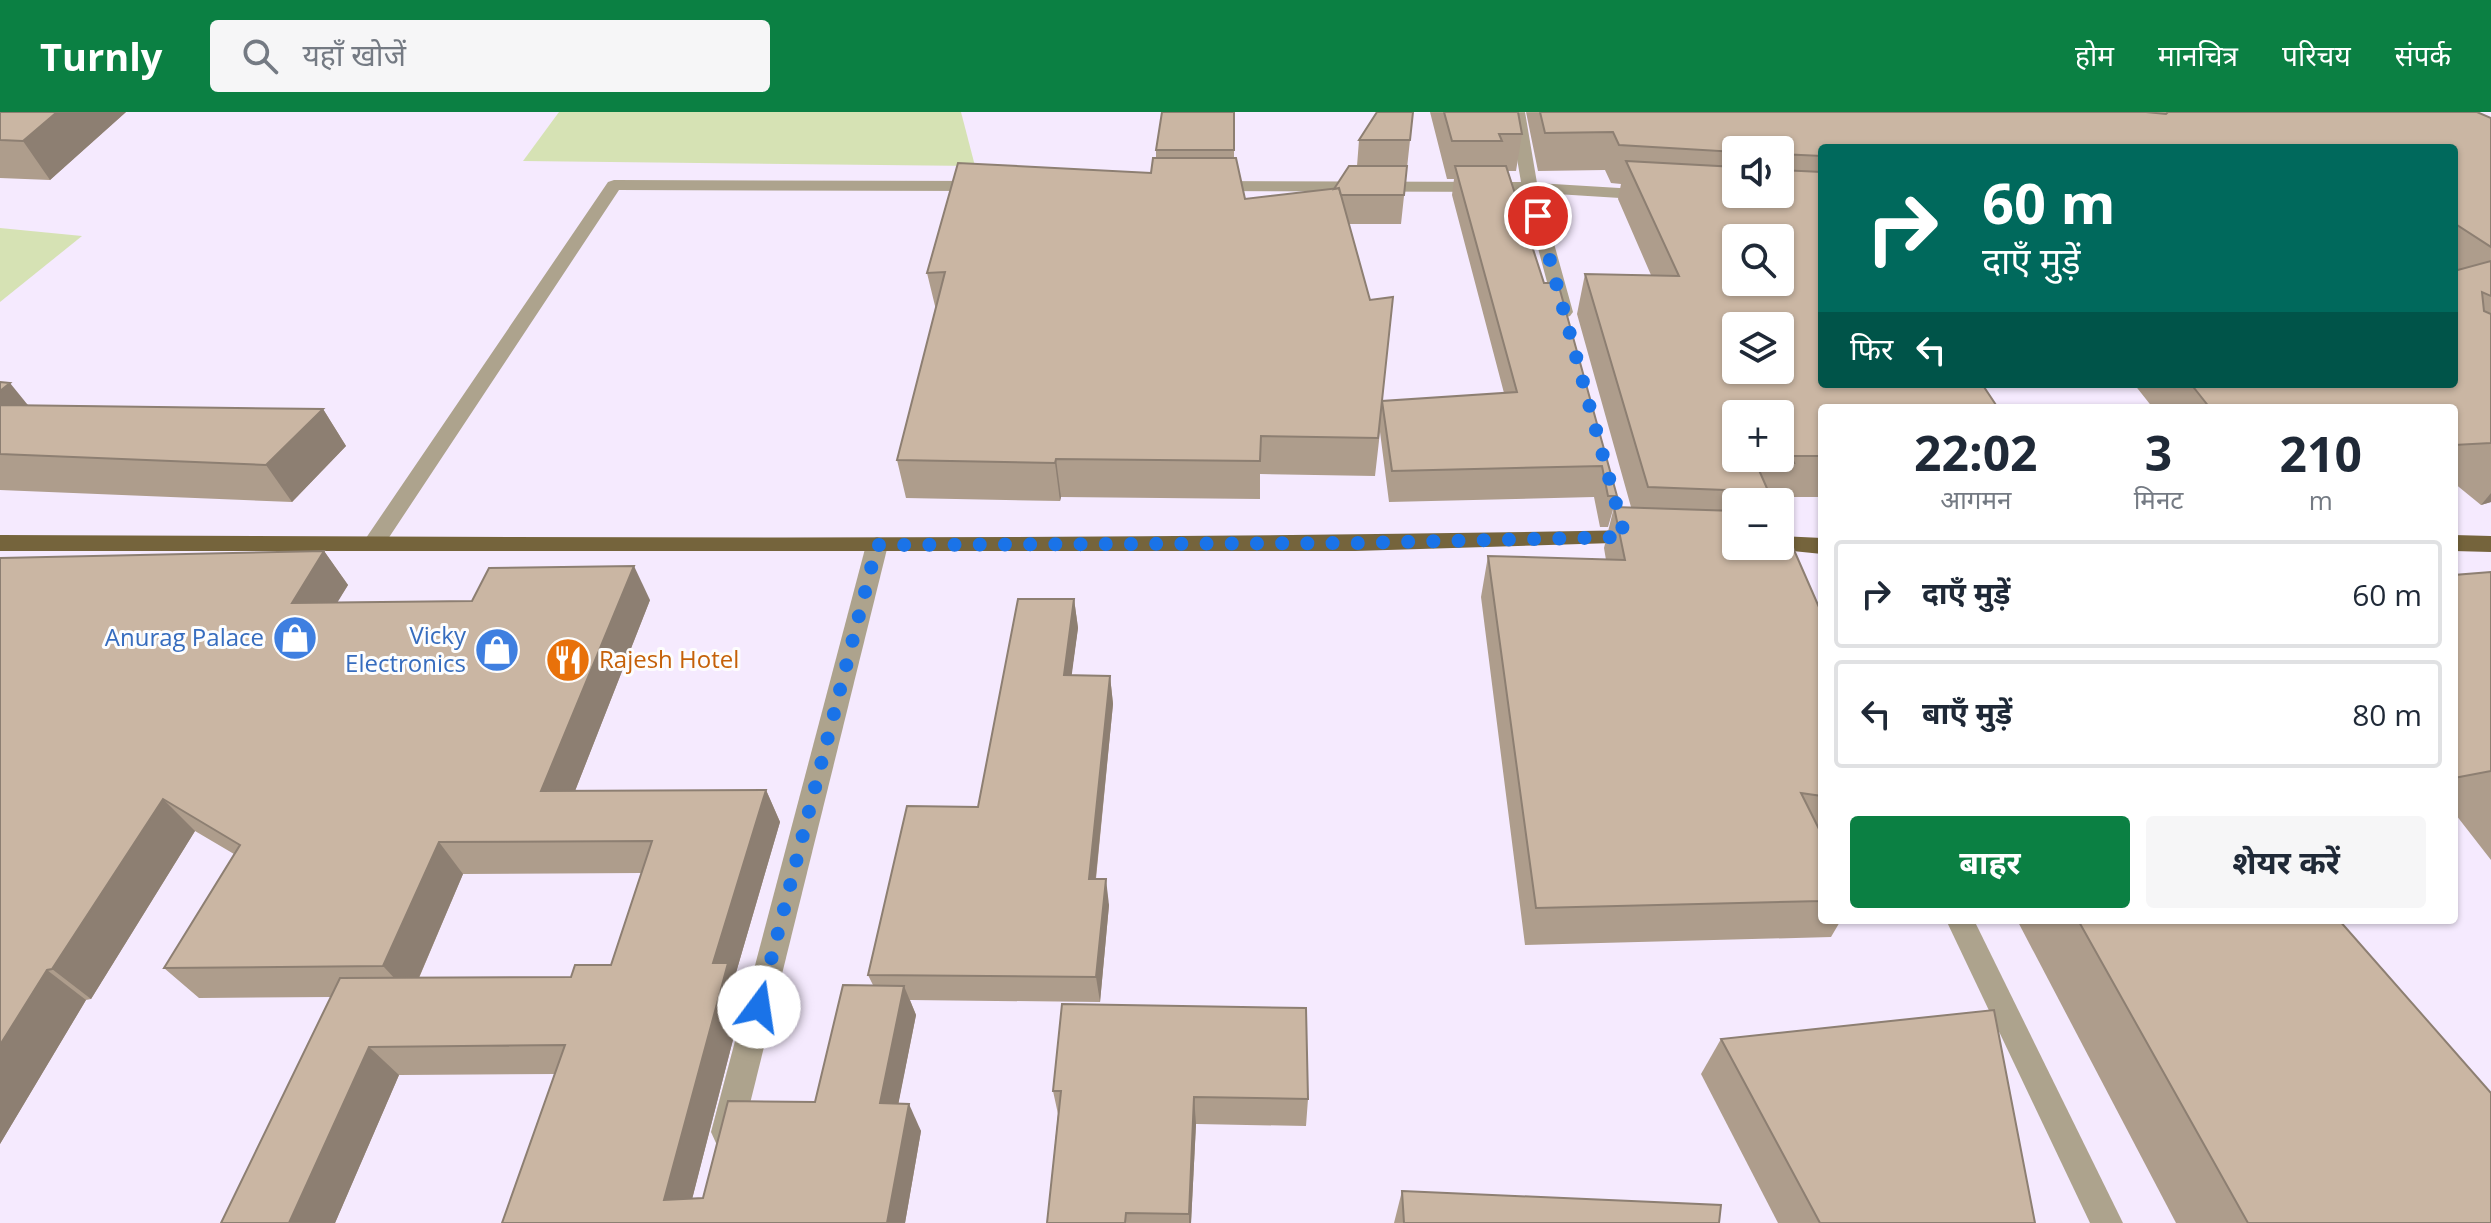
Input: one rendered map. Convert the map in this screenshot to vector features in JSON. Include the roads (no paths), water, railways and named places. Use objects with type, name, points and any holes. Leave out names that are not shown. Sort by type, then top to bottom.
[{"type":"main road","points":[[0,543],[1355,543],[1623,529],[1657,538]]},
{"type":"main road","points":[[2458,543],[2491,544]]},
{"type":"main road","points":[[1794,545],[1818,546]]},
{"type":"street","points":[[1517,112],[1530,187],[1567,324]]},
{"type":"street","points":[[374,543],[614,185],[1009,186]]},
{"type":"street","points":[[1199,186],[1530,187],[1668,196]]},
{"type":"street","points":[[719,1161],[877,545]]},
{"type":"street","points":[[1962,924],[2107,1223]]},
{"type":"place","name":"Anurag Palace","points":[[295,638]]},
{"type":"place","name":"Vicky Electronics","points":[[497,650]]},
{"type":"place","name":"Rajesh Hotel","points":[[568,660]]}]
